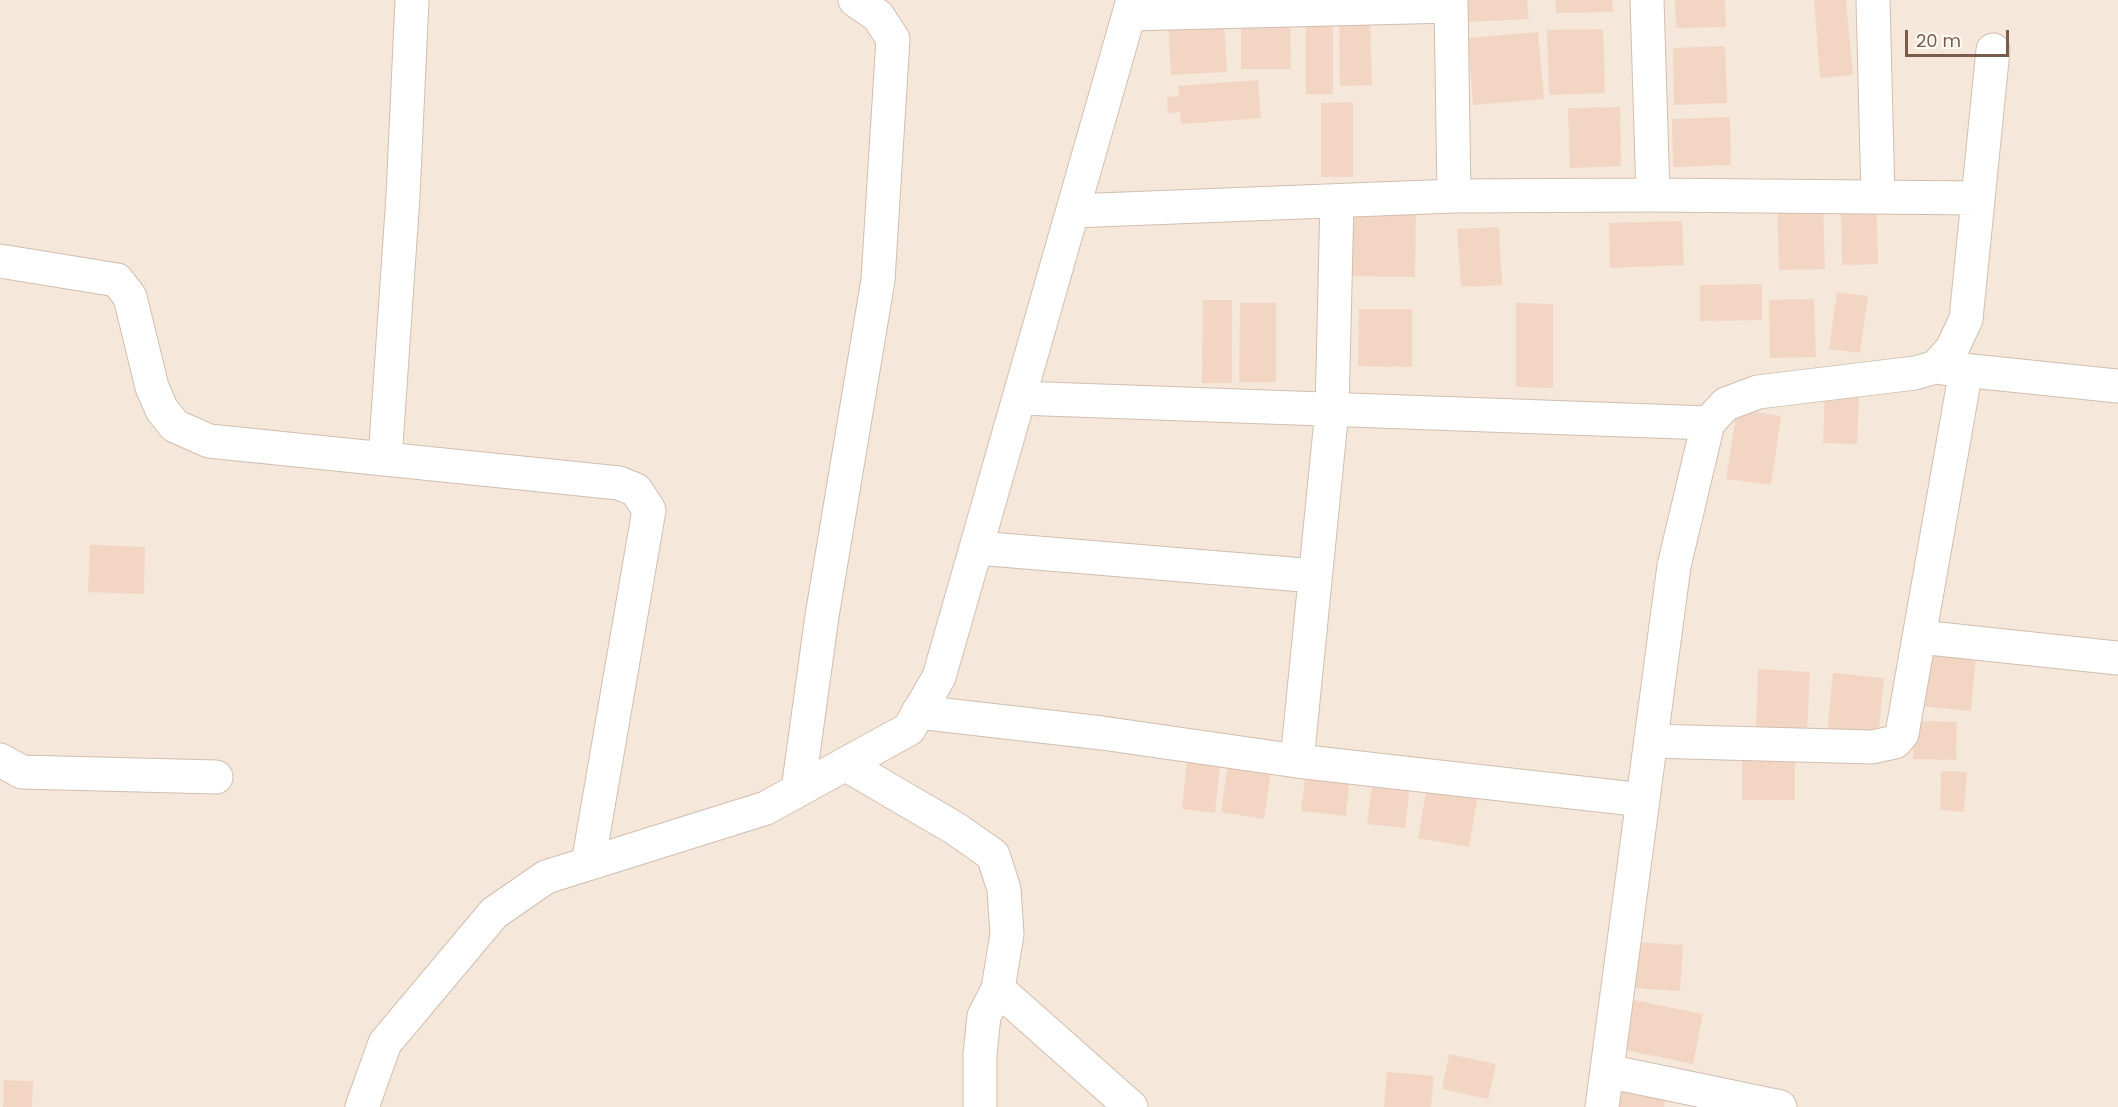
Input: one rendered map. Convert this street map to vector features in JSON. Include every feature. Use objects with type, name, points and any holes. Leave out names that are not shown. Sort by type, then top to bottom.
[{"type":"street","points":[[385,459],[403,196],[412,0]]},
{"type":"street","points":[[798,790],[824,604],[878,280],[893,39],[878,16],[855,0]]},
{"type":"street","points":[[1647,0],[1653,195]]},
{"type":"street","points":[[1873,0],[1878,197]]},
{"type":"street","points":[[362,1107],[385,1043],[494,913],[546,878],[766,808],[909,729],[939,677],[1131,7],[1451,3],[1454,196]]},
{"type":"street","points":[[1651,741],[1872,747],[1895,742],[1902,734],[1920,637],[1952,349],[1966,319],[1993,50]]},
{"type":"street","points":[[1073,211],[1454,196],[1978,198]]},
{"type":"street","points":[[1297,761],[1332,410],[1337,201]]},
{"type":"street","points":[[0,261],[117,280],[130,297],[152,387],[162,410],[175,426],[209,441],[619,483],[636,490],[649,510],[588,864]]},
{"type":"street","points":[[1602,1107],[1674,566],[1708,423],[1726,404],[1758,392],[1951,368],[2118,386]]},
{"type":"street","points":[[1019,398],[1708,423]]},
{"type":"street","points":[[976,548],[1315,576]]},
{"type":"street","points":[[1920,637],[2118,658]]},
{"type":"street","points":[[918,712],[1102,733],[1297,761],[1643,800]]},
{"type":"street","points":[[0,760],[21,772],[216,777]]},
{"type":"street","points":[[845,764],[956,829],[993,855],[1004,889],[1006,934],[998,989],[984,1016],[980,1054],[980,1107]]},
{"type":"street","points":[[998,989],[1131,1107]]},
{"type":"street","points":[[1607,1071],[1780,1107]]},
{"type":"shaded area","points":[[0,0],[2118,0],[2118,1107],[0,1107]]},
{"type":"building","points":[[1466,0],[1527,0],[1529,19],[1467,22]]},
{"type":"building","points":[[1555,0],[1612,0],[1613,12],[1556,13]]},
{"type":"building","points":[[1675,0],[1725,0],[1726,27],[1676,28]]},
{"type":"building","points":[[1814,0],[1846,0],[1853,75],[1820,78]]},
{"type":"building","points":[[1370,16],[1372,85],[1340,86],[1339,17]]},
{"type":"building","points":[[1224,19],[1227,72],[1171,75],[1168,22]]},
{"type":"building","points":[[1290,19],[1291,69],[1241,69],[1241,20]]},
{"type":"building","points":[[1306,19],[1333,19],[1333,94],[1306,94]]},
{"type":"building","points":[[1603,29],[1605,93],[1549,95],[1547,30]]},
{"type":"building","points":[[1538,32],[1544,99],[1473,105],[1468,38]]},
{"type":"building","points":[[1725,46],[1727,103],[1674,105],[1673,48]]},
{"type":"building","points":[[1258,80],[1261,118],[1181,124],[1180,112],[1168,113],[1167,97],[1179,96],[1178,86]]},
{"type":"building","points":[[1353,102],[1353,177],[1321,177],[1321,103]]},
{"type":"building","points":[[1620,107],[1621,166],[1570,168],[1568,108]]},
{"type":"building","points":[[1730,117],[1731,165],[1673,167],[1672,119]]},
{"type":"building","points":[[1823,198],[1825,269],[1779,270],[1777,199]]},
{"type":"building","points":[[1876,201],[1878,264],[1842,265],[1841,202]]},
{"type":"building","points":[[1346,203],[1416,204],[1415,277],[1345,276]]},
{"type":"building","points":[[1682,221],[1684,265],[1610,268],[1609,223]]},
{"type":"building","points":[[1499,227],[1502,285],[1461,287],[1457,229]]},
{"type":"building","points":[[1762,284],[1762,320],[1700,321],[1700,285]]},
{"type":"building","points":[[1837,292],[1868,296],[1860,353],[1829,349]]},
{"type":"building","points":[[1814,299],[1816,357],[1770,358],[1769,300]]},
{"type":"building","points":[[1203,300],[1232,300],[1232,383],[1202,383]]},
{"type":"building","points":[[1240,303],[1276,303],[1276,382],[1239,382]]},
{"type":"building","points":[[1516,303],[1553,304],[1553,388],[1516,387]]},
{"type":"building","points":[[1359,309],[1412,309],[1412,367],[1358,366]]},
{"type":"building","points":[[1825,393],[1859,396],[1857,444],[1823,443]]},
{"type":"building","points":[[1737,409],[1781,416],[1771,485],[1726,479]]},
{"type":"building","points":[[90,545],[145,547],[144,594],[88,592]]},
{"type":"building","points":[[1925,649],[1976,654],[1971,711],[1919,706]]},
{"type":"building","points":[[1758,669],[1810,672],[1807,731],[1756,729]]},
{"type":"building","points":[[1833,673],[1884,678],[1878,739],[1827,734]]},
{"type":"building","points":[[1913,721],[1957,722],[1956,760],[1913,759]]},
{"type":"building","points":[[1188,752],[1221,755],[1215,813],[1182,809]]},
{"type":"building","points":[[1229,757],[1272,764],[1264,819],[1221,812]]},
{"type":"building","points":[[1742,761],[1795,761],[1795,800],[1742,800]]},
{"type":"building","points":[[1306,769],[1350,774],[1346,816],[1301,811]]},
{"type":"building","points":[[1941,771],[1967,772],[1964,812],[1940,810]]},
{"type":"building","points":[[1373,779],[1410,784],[1405,828],[1367,824]]},
{"type":"building","points":[[1428,780],[1479,789],[1469,847],[1418,838]]},
{"type":"building","points":[[1634,942],[1683,945],[1680,991],[1632,988]]},
{"type":"building","points":[[1624,998],[1703,1014],[1693,1064],[1615,1048]]},
{"type":"building","points":[[1449,1054],[1496,1064],[1488,1099],[1442,1089]]},
{"type":"building","points":[[1387,1072],[1434,1076],[1431,1107],[1384,1107]]},
{"type":"building","points":[[4,1080],[33,1081],[32,1107],[3,1107]]},
{"type":"building","points":[[1611,1082],[1666,1092],[1664,1107],[1607,1107]]}]
